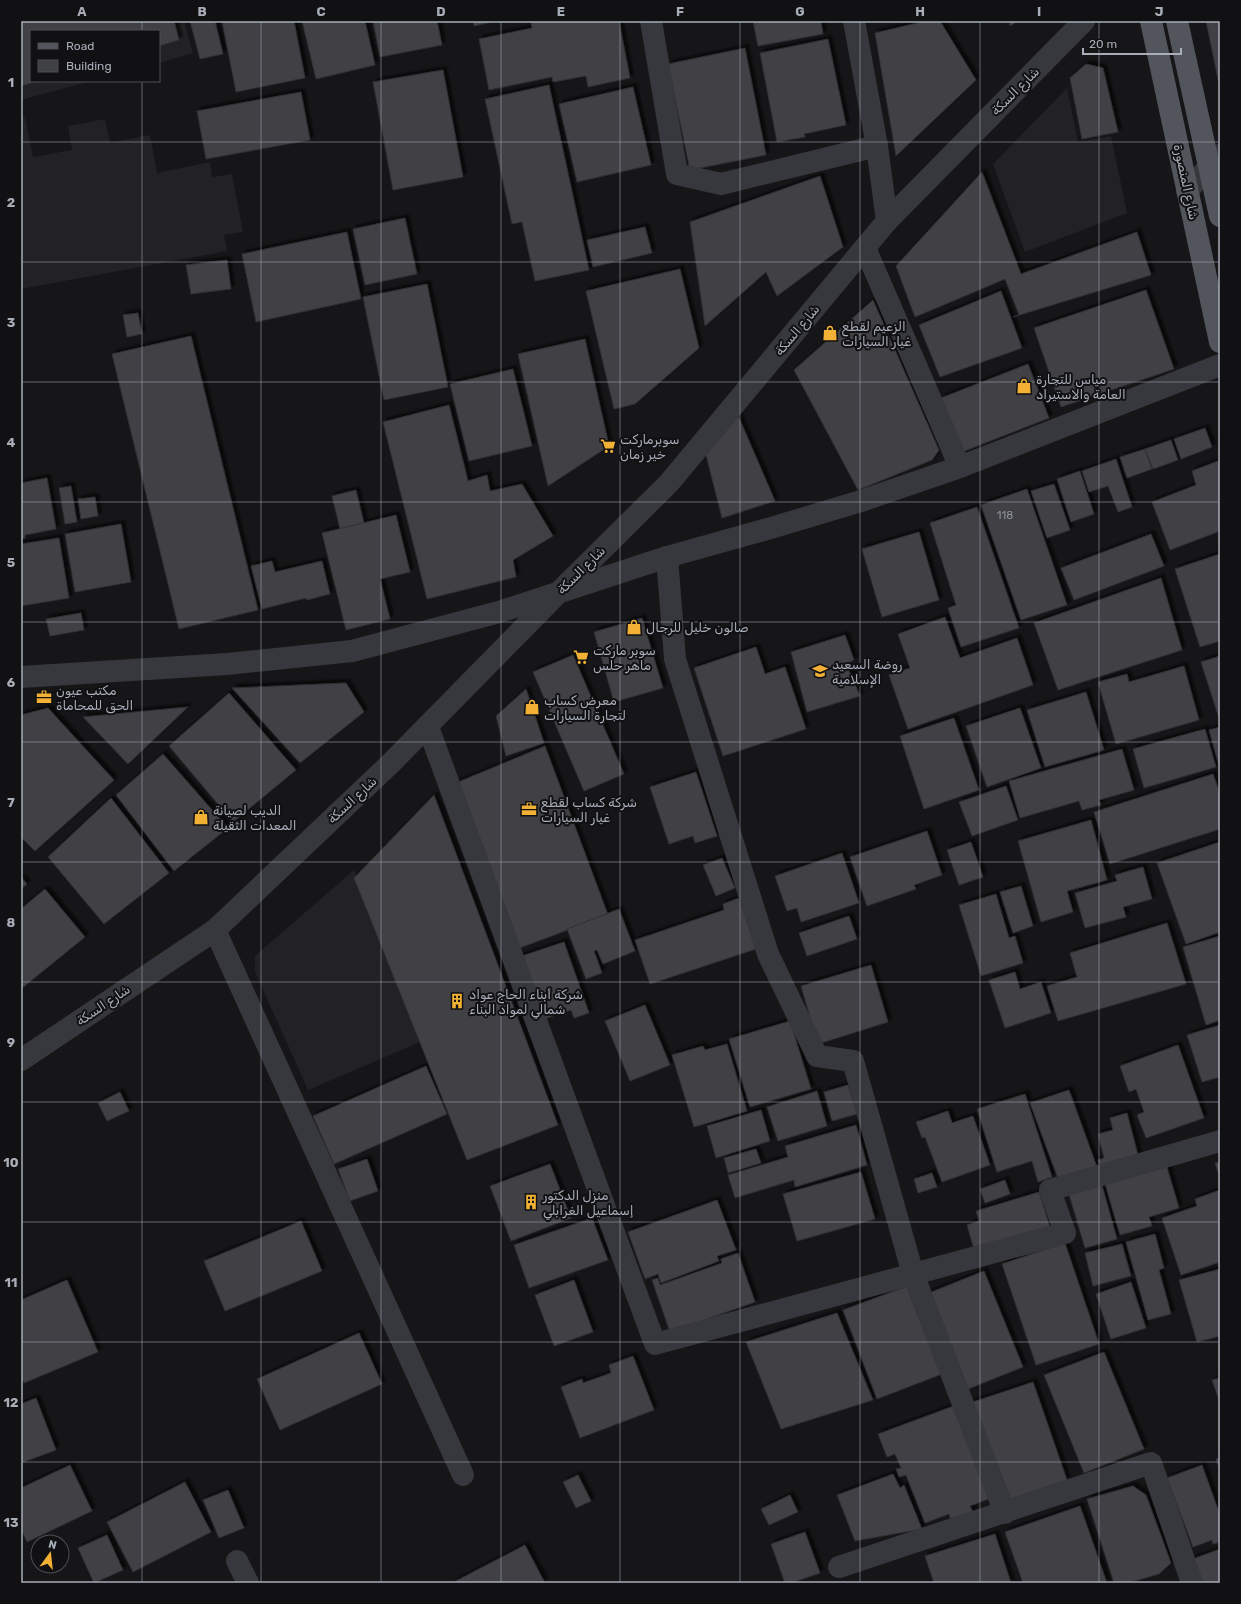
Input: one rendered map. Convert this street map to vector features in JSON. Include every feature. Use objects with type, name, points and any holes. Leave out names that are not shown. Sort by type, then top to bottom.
[{"type":"main road","name":"شارع المنصورة","points":[[1151,21],[1218,321],[1220,342]]},
{"type":"main road","points":[[1177,21],[1215,161],[1220,216]]},
{"type":"street","points":[[651,21],[677,174],[721,184],[877,146]]},
{"type":"street","points":[[854,21],[877,146],[887,221]]},
{"type":"street","name":"شارع السكة","points":[[21,1060],[215,930],[428,726],[560,591],[669,483],[887,221],[1084,21]]},
{"type":"street","points":[[1188,191],[1215,161]]},
{"type":"street","points":[[865,248],[960,467]]},
{"type":"street","points":[[21,677],[227,664],[352,651],[499,612],[667,557],[831,510],[960,467],[1220,365]]},
{"type":"street","points":[[667,557],[675,659],[768,954],[817,1056],[853,1061],[913,1274],[1005,1513]]},
{"type":"street","points":[[428,726],[655,1344],[1065,1233],[1050,1190],[1220,1141]]},
{"type":"street","points":[[215,930],[463,1475]]},
{"type":"street","points":[[839,1567],[1005,1513],[1151,1463],[1192,1583]]},
{"type":"street","points":[[237,1561],[248,1583]]},
{"type":"shaded area","points":[[21,21],[184,21],[193,53],[160,63],[160,30],[30,30],[30,82],[87,82],[21,100]]},
{"type":"shaded area","points":[[1067,88],[1078,142],[1111,136],[1127,213],[1025,252],[993,164]]},
{"type":"shaded area","points":[[25,117],[33,157],[72,150],[68,126],[105,119],[110,143],[150,135],[157,173],[210,162],[212,177],[232,174],[243,232],[224,235],[227,251],[21,289],[21,118]]},
{"type":"shaded area","points":[[354,870],[420,1042],[308,1090],[255,972],[255,956]]},
{"type":"building","points":[[21,21],[174,21],[179,40],[160,46],[160,30],[30,30],[30,82],[35,82],[21,86]]},
{"type":"building","points":[[190,21],[215,21],[223,54],[200,59]]},
{"type":"building","points":[[222,21],[294,21],[305,78],[236,92]]},
{"type":"building","points":[[302,21],[365,21],[375,65],[316,79]]},
{"type":"building","points":[[373,21],[437,21],[442,45],[380,57]]},
{"type":"building","points":[[473,21],[496,21],[474,26]]},
{"type":"building","points":[[531,21],[619,21],[630,78],[588,87],[586,76],[553,82],[552,77],[489,90],[479,39],[532,28]]},
{"type":"building","points":[[753,21],[821,21],[823,34],[758,46]]},
{"type":"building","points":[[926,21],[940,21],[976,80],[896,156],[875,33]]},
{"type":"building","points":[[1009,21],[1018,21],[1010,26]]},
{"type":"building","points":[[1206,21],[1220,21],[1220,89]]},
{"type":"building","points":[[828,39],[846,125],[804,134],[805,137],[777,142],[760,53]]},
{"type":"building","points":[[745,48],[766,155],[690,170],[668,64]]},
{"type":"building","points":[[1086,64],[1103,68],[1118,132],[1082,139],[1070,78]]},
{"type":"building","points":[[443,70],[463,177],[393,190],[373,82]]},
{"type":"building","points":[[549,85],[589,270],[535,281],[522,222],[512,224],[485,99]]},
{"type":"building","points":[[633,87],[651,165],[577,182],[559,104]]},
{"type":"building","points":[[301,92],[310,140],[206,159],[197,111]]},
{"type":"building","points":[[982,172],[1021,274],[1137,232],[1151,275],[1013,317],[1019,315],[1005,279],[915,317],[896,266]]},
{"type":"building","points":[[820,176],[843,247],[777,296],[766,272],[705,326],[690,222]]},
{"type":"building","points":[[405,218],[417,274],[365,285],[353,229]]},
{"type":"building","points":[[645,227],[652,253],[593,267],[587,240]]},
{"type":"building","points":[[347,232],[361,299],[256,322],[242,254]]},
{"type":"building","points":[[227,260],[231,289],[191,294],[186,265]]},
{"type":"building","points":[[680,269],[699,348],[635,404],[614,409],[586,291]]},
{"type":"building","points":[[427,284],[448,387],[384,400],[363,297]]},
{"type":"building","points":[[1146,290],[1174,369],[1061,407],[1034,328]]},
{"type":"building","points":[[1001,291],[1022,348],[940,377],[919,325]]},
{"type":"building","points":[[873,300],[939,450],[932,460],[858,490],[794,370]]},
{"type":"building","points":[[138,313],[142,334],[127,337],[123,315]]},
{"type":"building","points":[[191,336],[258,610],[179,629],[112,354]]},
{"type":"building","points":[[585,339],[609,446],[548,486],[518,354]]},
{"type":"building","points":[[1028,364],[1049,418],[962,452],[941,398]]},
{"type":"building","points":[[513,369],[532,446],[469,461],[450,384]]},
{"type":"building","points":[[449,405],[468,481],[487,475],[490,491],[522,484],[553,536],[513,560],[516,577],[427,599],[383,422]]},
{"type":"building","points":[[737,413],[775,501],[722,518],[704,447]]},
{"type":"building","points":[[1205,428],[1212,447],[1181,459],[1174,439]]},
{"type":"building","points":[[1171,440],[1178,460],[1153,469],[1145,449]]},
{"type":"building","points":[[1145,449],[1152,469],[1127,478],[1120,457]]},
{"type":"building","points":[[1116,459],[1132,507],[1118,512],[1108,486],[1089,492],[1082,471]]},
{"type":"building","points":[[1218,461],[1220,467],[1220,531],[1170,550],[1152,502],[1196,485],[1192,471]]},
{"type":"building","points":[[1080,471],[1094,514],[1071,522],[1057,479]]},
{"type":"building","points":[[47,478],[56,529],[25,535],[25,538],[21,539],[21,483]]},
{"type":"building","points":[[1054,484],[1070,530],[1047,538],[1031,491]]},
{"type":"building","points":[[71,486],[77,522],[65,524],[59,488]]},
{"type":"building","points":[[1027,489],[1067,605],[1021,620],[981,505]]},
{"type":"building","points":[[356,490],[364,523],[340,529],[332,496]]},
{"type":"building","points":[[95,497],[98,516],[81,519],[78,499]]},
{"type":"building","points":[[977,507],[1019,628],[961,647],[948,608],[956,605],[930,523]]},
{"type":"building","points":[[396,515],[410,572],[380,579],[390,619],[346,630],[322,533]]},
{"type":"building","points":[[121,524],[131,582],[75,592],[65,534]]},
{"type":"building","points":[[919,532],[939,600],[882,617],[862,549]]},
{"type":"building","points":[[1151,534],[1164,566],[1074,600],[1061,568]]},
{"type":"building","points":[[59,538],[69,598],[21,606],[21,544]]},
{"type":"building","points":[[1220,554],[1220,641],[1200,647],[1175,569]]},
{"type":"building","points":[[272,561],[275,572],[322,561],[330,594],[307,600],[306,598],[262,609],[251,566]]},
{"type":"building","points":[[1161,578],[1182,650],[1058,690],[1034,623]]},
{"type":"building","points":[[81,613],[84,630],[50,636],[46,619]]},
{"type":"building","points":[[945,617],[960,658],[1017,638],[1033,685],[908,729],[889,675],[910,668],[898,634]]},
{"type":"building","points":[[642,618],[663,688],[614,702],[594,632]]},
{"type":"building","points":[[845,635],[854,660],[846,664],[860,696],[807,712],[791,652]]},
{"type":"building","points":[[756,647],[765,674],[785,667],[806,729],[723,756],[694,668]]},
{"type":"building","points":[[573,655],[624,774],[584,791],[533,672]]},
{"type":"building","points":[[1220,656],[1220,717],[1219,718],[1201,662]]},
{"type":"building","points":[[1184,666],[1199,720],[1116,744],[1098,682],[1127,674],[1129,682]]},
{"type":"building","points":[[346,683],[364,712],[300,763],[232,688]]},
{"type":"building","points":[[526,689],[544,743],[506,756],[496,716]]},
{"type":"building","points":[[1086,692],[1104,750],[1045,767],[1027,710]]},
{"type":"building","points":[[229,693],[296,770],[233,822],[169,746]]},
{"type":"building","points":[[188,707],[128,764],[83,717]]},
{"type":"building","points":[[48,708],[114,780],[35,851],[21,837],[21,715]]},
{"type":"building","points":[[1020,708],[1041,768],[987,787],[966,726]]},
{"type":"building","points":[[954,718],[979,790],[924,809],[900,736]]},
{"type":"building","points":[[1220,727],[1220,769],[1209,730]]},
{"type":"building","points":[[1205,729],[1216,767],[1144,788],[1133,749]]},
{"type":"building","points":[[545,746],[608,915],[514,950],[451,785]]},
{"type":"building","points":[[1122,749],[1134,790],[1099,800],[1101,805],[1082,810],[1079,801],[1020,818],[1009,781]]},
{"type":"building","points":[[163,754],[228,828],[174,871],[116,795]]},
{"type":"building","points":[[696,772],[717,836],[695,843],[693,836],[669,844],[650,787]]},
{"type":"building","points":[[1213,774],[1220,794],[1220,829],[1110,864],[1094,812]]},
{"type":"building","points":[[1006,786],[1018,820],[972,836],[959,802]]},
{"type":"building","name":"شركة أبناء الحاج عواد شمالي لمواد البناء","points":[[434,795],[558,1125],[467,1160],[354,878]]},
{"type":"building","points":[[111,798],[169,873],[104,924],[48,857]]},
{"type":"building","points":[[1091,820],[1107,880],[1067,891],[1073,912],[1041,922],[1018,841]]},
{"type":"building","points":[[927,831],[942,875],[914,885],[916,889],[867,906],[850,857]]},
{"type":"building","points":[[971,842],[983,877],[959,885],[947,850]]},
{"type":"building","points":[[1220,842],[1220,932],[1186,944],[1157,863]]},
{"type":"building","points":[[842,853],[859,903],[801,922],[797,908],[787,911],[775,876]]},
{"type":"building","points":[[722,858],[735,888],[716,896],[703,865]]},
{"type":"building","points":[[1143,867],[1152,899],[1123,907],[1126,917],[1085,928],[1075,893],[1117,881],[1115,875]]},
{"type":"building","points":[[21,877],[27,884],[21,889]]},
{"type":"building","points":[[1021,886],[1033,926],[1013,933],[1000,892]]},
{"type":"building","points":[[45,889],[85,937],[21,989],[21,909]]},
{"type":"building","points":[[996,894],[1009,938],[1015,936],[1023,963],[981,976],[959,905]]},
{"type":"building","points":[[739,898],[756,949],[650,984],[635,940],[724,910],[723,904]]},
{"type":"building","points":[[619,909],[635,951],[603,964],[597,950],[594,951],[602,973],[586,979],[567,929]]},
{"type":"building","points":[[849,916],[857,939],[807,956],[799,933]]},
{"type":"building","points":[[1167,923],[1186,984],[1058,1021],[1047,986],[1077,977],[1070,953]]},
{"type":"building","points":[[1220,936],[1220,1020],[1206,1025],[1183,947]]},
{"type":"building","points":[[564,942],[589,1013],[574,1018],[571,1010],[541,1020],[519,957]]},
{"type":"building","points":[[871,965],[888,1022],[818,1044],[801,986]]},
{"type":"building","points":[[1015,972],[1020,989],[1041,982],[1051,1013],[1005,1028],[989,980]]},
{"type":"building","points":[[645,1005],[670,1065],[630,1081],[605,1021]]},
{"type":"building","points":[[790,1021],[811,1089],[750,1107],[729,1039]]},
{"type":"building","points":[[1220,1025],[1220,1077],[1202,1082],[1187,1035]]},
{"type":"building","points":[[727,1044],[747,1111],[694,1127],[672,1055],[703,1046],[705,1050]]},
{"type":"building","points":[[1178,1045],[1204,1118],[1146,1138],[1137,1115],[1144,1112],[1136,1089],[1129,1092],[1120,1066]]},
{"type":"building","points":[[426,1066],[447,1114],[334,1164],[313,1116]]},
{"type":"building","points":[[848,1085],[857,1114],[832,1121],[824,1092]]},
{"type":"building","points":[[1069,1090],[1098,1170],[1060,1184],[1030,1103]]},
{"type":"building","points":[[817,1091],[827,1126],[778,1141],[767,1107]]},
{"type":"building","points":[[120,1092],[129,1111],[107,1121],[98,1103]]},
{"type":"building","points":[[1025,1094],[1052,1177],[1038,1182],[1032,1161],[997,1172],[977,1109]]},
{"type":"building","points":[[761,1110],[770,1141],[716,1158],[707,1126]]},
{"type":"building","points":[[948,1111],[952,1123],[973,1116],[990,1165],[942,1182],[925,1137],[922,1138],[916,1122]]},
{"type":"building","points":[[1127,1113],[1139,1159],[1101,1170],[1098,1160],[1104,1158],[1098,1134],[1113,1130],[1110,1118]]},
{"type":"building","points":[[856,1125],[867,1165],[795,1187],[794,1180],[735,1198],[728,1175],[788,1157],[785,1146]]},
{"type":"building","points":[[756,1149],[761,1163],[728,1173],[724,1158]]},
{"type":"building","points":[[367,1159],[378,1191],[350,1201],[338,1169]]},
{"type":"building","points":[[1220,1162],[1220,1178],[1215,1163]]},
{"type":"building","name":"منزل الدكتور إسماعيل الغرابلي","points":[[550,1164],[571,1218],[511,1241],[490,1186]]},
{"type":"building","points":[[1166,1164],[1179,1208],[1149,1217],[1152,1226],[1120,1235],[1104,1180]]},
{"type":"building","points":[[861,1172],[875,1219],[797,1241],[783,1194]]},
{"type":"building","points":[[932,1173],[937,1187],[918,1193],[914,1179]]},
{"type":"building","points":[[1005,1180],[1010,1194],[985,1203],[980,1189]]},
{"type":"building","points":[[1101,1182],[1117,1239],[1085,1248],[1068,1191]]},
{"type":"building","points":[[1220,1190],[1220,1262],[1181,1275],[1162,1218],[1197,1206],[1195,1199]]},
{"type":"building","points":[[1039,1192],[1050,1227],[974,1249],[967,1225],[979,1221],[976,1211]]},
{"type":"building","points":[[717,1200],[736,1250],[717,1256],[719,1261],[661,1283],[658,1274],[645,1279],[628,1232]]},
{"type":"building","points":[[592,1218],[608,1260],[529,1288],[514,1245]]},
{"type":"building","points":[[301,1221],[322,1271],[225,1311],[204,1261]]},
{"type":"building","points":[[1155,1234],[1164,1268],[1159,1270],[1171,1314],[1148,1320],[1126,1242]]},
{"type":"building","points":[[1065,1243],[1099,1344],[1036,1365],[1002,1264]]},
{"type":"building","points":[[1122,1244],[1131,1276],[1093,1286],[1085,1253]]},
{"type":"building","points":[[738,1253],[755,1302],[670,1332],[652,1280],[658,1278],[660,1285],[722,1263],[721,1259]]},
{"type":"building","points":[[1220,1269],[1220,1336],[1197,1342],[1179,1280]]},
{"type":"building","points":[[984,1271],[1023,1367],[963,1391],[924,1295]]},
{"type":"building","points":[[67,1280],[98,1352],[24,1383],[21,1377],[21,1300]]},
{"type":"building","points":[[574,1280],[593,1332],[554,1346],[535,1295]]},
{"type":"building","points":[[1131,1282],[1146,1328],[1111,1339],[1096,1294]]},
{"type":"building","points":[[908,1286],[942,1374],[877,1399],[843,1310]]},
{"type":"building","points":[[837,1313],[873,1400],[781,1429],[746,1342]]},
{"type":"building","points":[[359,1333],[382,1384],[280,1430],[257,1379]]},
{"type":"building","points":[[1104,1352],[1144,1449],[1084,1473],[1044,1375]]},
{"type":"building","points":[[633,1356],[654,1410],[580,1438],[561,1387],[582,1379],[583,1383],[611,1373],[609,1365]]},
{"type":"building","points":[[1220,1378],[1220,1403],[1212,1380]]},
{"type":"building","points":[[1033,1382],[1067,1480],[1004,1502],[970,1403]]},
{"type":"building","points":[[36,1398],[56,1450],[21,1463],[21,1404]]},
{"type":"building","points":[[959,1404],[994,1497],[970,1506],[973,1512],[951,1520],[949,1514],[925,1523],[906,1475],[899,1477],[896,1469],[901,1468],[895,1454],[887,1457],[878,1434]]},
{"type":"building","points":[[1220,1458],[1220,1470],[1216,1459]]},
{"type":"building","points":[[70,1465],[92,1511],[44,1534],[30,1534],[30,1541],[27,1542],[21,1529],[21,1488]]},
{"type":"building","points":[[1202,1465],[1220,1515],[1220,1542],[1213,1544],[1212,1540],[1193,1547],[1167,1478]]},
{"type":"building","points":[[893,1474],[900,1488],[904,1485],[922,1529],[855,1541],[837,1495]]},
{"type":"building","points":[[578,1475],[591,1501],[576,1508],[563,1482]]},
{"type":"building","points":[[185,1482],[211,1532],[133,1572],[107,1522]]},
{"type":"building","points":[[1133,1486],[1146,1495],[1171,1563],[1159,1574],[1128,1583],[1114,1583],[1087,1499]]},
{"type":"building","points":[[228,1490],[244,1528],[219,1538],[203,1500]]},
{"type":"building","points":[[790,1495],[798,1512],[769,1525],[761,1509]]},
{"type":"building","points":[[1080,1506],[1107,1583],[1023,1583],[1005,1532]]},
{"type":"building","points":[[805,1532],[820,1573],[791,1583],[785,1583],[771,1544]]},
{"type":"building","points":[[995,1534],[1011,1583],[934,1583],[925,1556]]},
{"type":"building","points":[[107,1535],[123,1570],[94,1583],[78,1548]]},
{"type":"building","points":[[525,1545],[545,1583],[452,1583]]},
{"type":"building","points":[[1220,1549],[1220,1583],[1199,1583],[1190,1560]]},
{"type":"place","name":"الزعيم لقطع غيار السيارات","points":[[830,333]]},
{"type":"place","name":"مياس للتجارة العامة والاستيراد","points":[[1024,386]]},
{"type":"place","name":"سوبرماركت خير زمان","points":[[608,446]]},
{"type":"place","name":"صالون خليل للرجال","points":[[634,627]]},
{"type":"place","name":"سوبر ماركت ماهر حلس","points":[[581,657]]},
{"type":"place","name":"روضة السعيد الإسلامية","points":[[820,671]]},
{"type":"place","name":"مكتب عيون الحق للمحاماة","points":[[44,697]]},
{"type":"place","name":"معرض كساب لتجارة السيارات","points":[[532,707]]},
{"type":"place","name":"شركة كساب لقطع غيار السيارات","points":[[529,809]]},
{"type":"place","name":"الديب لصيانة المعدات الثقيلة","points":[[201,817]]},
{"type":"place","name":"شركة أبناء الحاج عواد شمالي لمواد البناء","points":[[457,1001]]},
{"type":"place","name":"منزل الدكتور إسماعيل الغرابلي","points":[[531,1202]]}]
